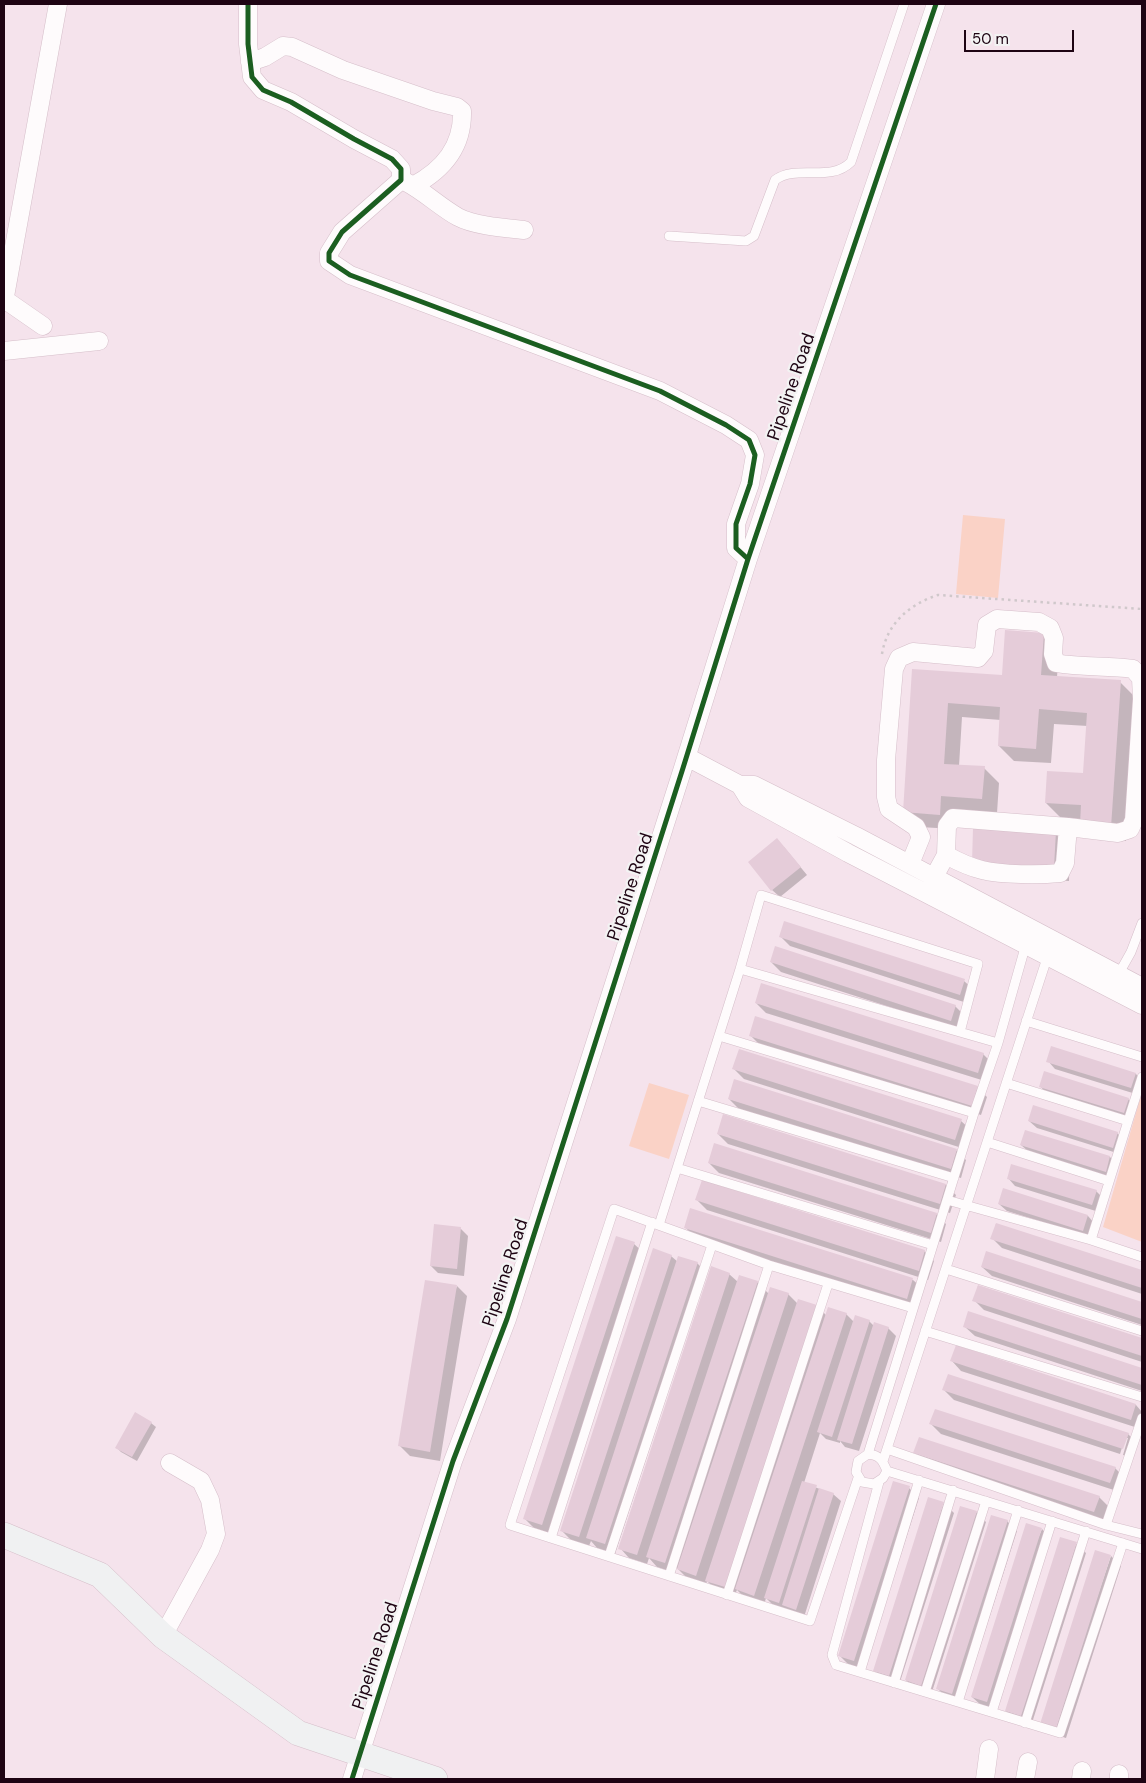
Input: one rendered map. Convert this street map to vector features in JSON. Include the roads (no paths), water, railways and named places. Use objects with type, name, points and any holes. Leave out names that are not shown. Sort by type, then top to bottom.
[{"type":"street","points":[[43,326],[4,300],[58,4]]},
{"type":"street","points":[[248,4],[252,77],[263,90],[291,102],[392,159],[401,169],[407,183],[460,218],[493,227],[524,230]]},
{"type":"street","name":"Pipeline Road","points":[[352,1779],[453,1461],[510,1310],[687,757],[748,559],[936,4]]},
{"type":"street","points":[[250,62],[265,57],[283,46],[292,47],[343,70],[433,102],[457,106],[462,111],[463,118],[452,153],[438,169],[407,183],[342,232],[329,253],[329,261],[350,275],[660,391],[726,425],[748,440],[755,455],[750,484],[736,524],[736,548],[748,559]]},
{"type":"street","points":[[4,351],[99,341]]},
{"type":"street","points":[[910,864],[921,837],[916,827],[890,809],[886,797],[886,760],[894,669],[899,658],[913,652],[978,658],[984,651],[987,625],[997,619],[1040,622],[1050,628],[1054,638],[1053,654],[1056,662],[1074,666],[1133,669],[1141,678],[1142,699],[1134,820],[1130,829],[1118,833],[953,818],[947,826],[946,855],[934,877]]},
{"type":"street","points":[[687,757],[740,785],[754,785],[910,864],[1029,937]]},
{"type":"street","points":[[740,785],[748,798],[848,853],[1029,937],[1115,981],[1142,987]]},
{"type":"street","points":[[946,855],[964,865],[983,871],[1044,875],[1060,873],[1065,863],[1068,827]]},
{"type":"street","points":[[1115,981],[1142,1005]]},
{"type":"street","points":[[163,1636],[210,1550],[216,1534],[210,1500],[201,1481],[170,1463]]},
{"type":"street","points":[[4,1535],[100,1575],[163,1636],[298,1734],[435,1779]]},
{"type":"street","points":[[985,1779],[989,1749]]},
{"type":"lane","points":[[669,236],[746,241],[754,236],[775,180],[782,175],[791,173],[831,172],[845,168],[851,162],[904,4]]},
{"type":"lane","points":[[848,853],[856,836]]},
{"type":"lane","points":[[551,1538],[655,1224],[677,1168],[740,969],[761,895],[978,964],[960,1032]]},
{"type":"lane","points":[[1115,981],[1131,952],[1142,923]]},
{"type":"lane","points":[[913,1308],[769,1265],[614,1209],[510,1525],[810,1621],[858,1478],[856,1472],[858,1461],[868,1454],[974,1112],[998,1042],[1029,937]]},
{"type":"lane","points":[[887,1471],[884,1461],[887,1449],[1050,948]]},
{"type":"lane","points":[[740,969],[998,1042]]},
{"type":"lane","points":[[1026,1021],[1142,1057]]},
{"type":"lane","points":[[718,1036],[974,1112]]},
{"type":"lane","points":[[1091,1240],[1142,1077]]},
{"type":"lane","points":[[1006,1083],[1128,1121]]},
{"type":"lane","points":[[698,1101],[954,1178]]},
{"type":"lane","points":[[987,1142],[1109,1181]]},
{"type":"lane","points":[[677,1168],[933,1245]]},
{"type":"lane","points":[[947,1200],[1091,1240],[1142,1258]]},
{"type":"lane","points":[[609,1556],[712,1245]]},
{"type":"lane","points":[[669,1576],[769,1265]]},
{"type":"lane","points":[[946,1269],[1142,1331]]},
{"type":"lane","points":[[728,1594],[828,1284]]},
{"type":"lane","points":[[926,1331],[1142,1397]]},
{"type":"lane","points":[[1106,1525],[1142,1418]]},
{"type":"lane","points":[[887,1449],[1106,1525],[1142,1534]]},
{"type":"lane","points":[[868,1454],[879,1457],[884,1461]]},
{"type":"lane","points":[[887,1471],[1142,1549]]},
{"type":"lane","points":[[887,1471],[879,1482],[832,1655],[836,1665],[1060,1733],[1124,1542]]},
{"type":"lane","points":[[858,1478],[868,1484],[879,1482]]},
{"type":"lane","points":[[860,1672],[919,1480]]},
{"type":"lane","points":[[894,1682],[953,1490]]},
{"type":"lane","points":[[925,1692],[986,1501]]},
{"type":"lane","points":[[958,1702],[1018,1510]]},
{"type":"lane","points":[[992,1712],[1052,1521]]},
{"type":"lane","points":[[1025,1722],[1086,1531]]}]
